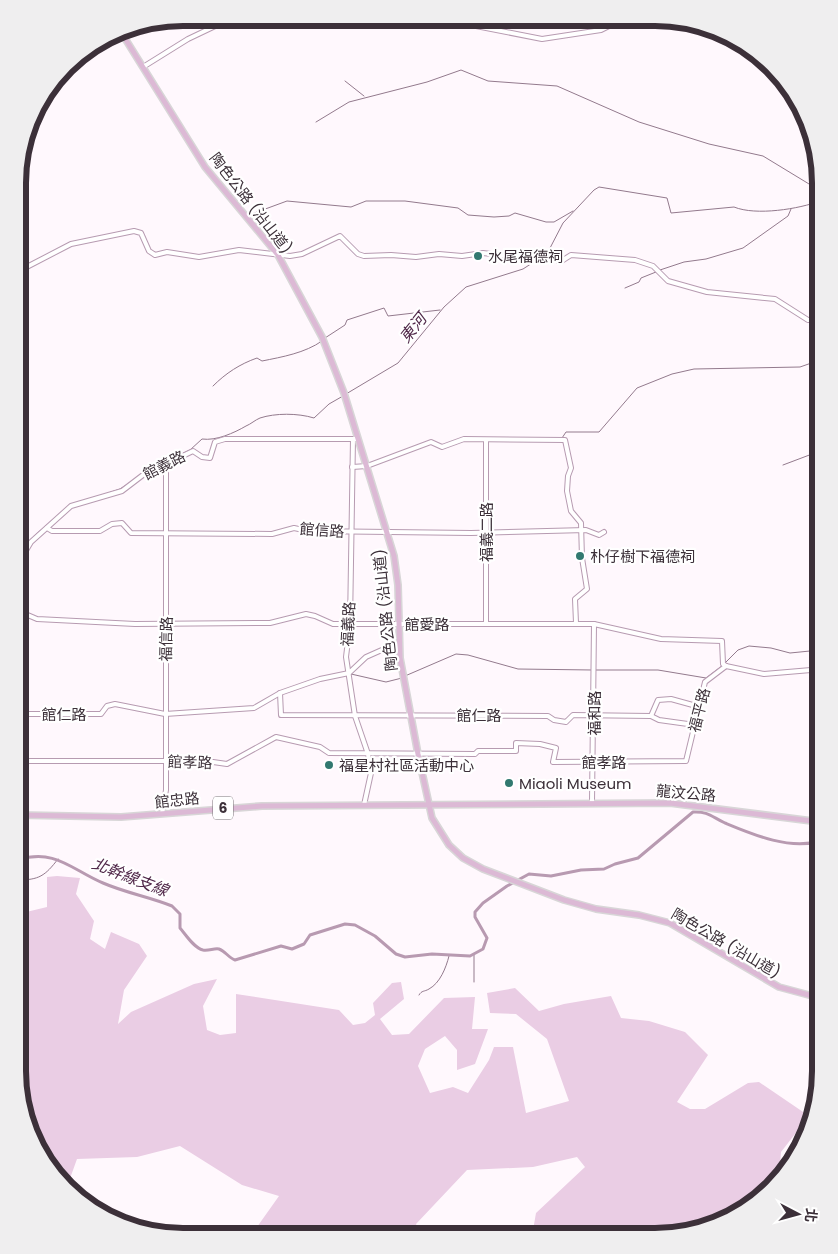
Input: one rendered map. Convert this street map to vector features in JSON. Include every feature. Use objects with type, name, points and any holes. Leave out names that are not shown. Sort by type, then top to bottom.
[{"type":"main road","name":"陶色公路 (沿山道)","points":[[125,38],[205,167],[278,255],[325,343],[344,393],[356,439],[367,466],[388,532],[396,566],[400,658],[428,804],[441,834],[455,851],[483,869],[582,905],[670,923],[779,987],[811,996]]},
{"type":"main road","name":"龍汶公路","points":[[428,804],[670,803],[811,821]]},
{"type":"main road","name":"館忠路","points":[[26,815],[121,817],[262,806],[428,804]]},
{"type":"street","points":[[143,67],[188,39],[215,26]]},
{"type":"street","points":[[476,26],[542,39],[601,30],[609,26]]},
{"type":"street","points":[[26,267],[71,244],[134,231],[141,233],[149,251],[155,255],[167,252],[199,257],[239,250],[278,255],[302,254],[340,236],[358,254],[364,256],[391,255],[416,257],[439,254],[462,256],[483,253],[517,256],[545,254],[560,262],[571,255],[635,260],[658,270],[668,281],[706,292],[775,299],[808,320],[812,320]]},
{"type":"street","name":"館義路","points":[[26,550],[31,542],[71,506],[118,492],[143,476],[193,451],[202,457],[210,458],[215,442],[225,439],[356,439]]},
{"type":"street","name":"福義路","points":[[356,439],[352,467],[350,624],[346,657],[355,716],[368,754],[371,773],[364,805]]},
{"type":"street","points":[[352,467],[367,466],[432,442],[442,447],[464,439],[565,440],[571,468],[568,476],[567,491],[571,511],[581,523],[582,558],[587,589],[575,600],[576,623]]},
{"type":"street","name":"福義二路","points":[[486,440],[486,623]]},
{"type":"street","name":"福信路","points":[[162,814],[166,790],[166,465]]},
{"type":"street","name":"館信路","points":[[46,528],[52,531],[100,531],[112,524],[122,523],[131,533],[272,534],[294,528],[308,531],[388,532],[581,532],[586,530],[599,535],[604,532]]},
{"type":"street","name":"館愛路","points":[[26,614],[37,619],[135,624],[270,622],[306,614],[316,616],[333,624],[594,624],[661,639],[722,641],[723,664],[726,666]]},
{"type":"street","name":"福和路","points":[[592,803],[594,762],[594,624]]},
{"type":"street","points":[[349,673],[366,657],[393,645]]},
{"type":"street","points":[[726,666],[764,674],[811,670]]},
{"type":"street","name":"福平路","points":[[686,761],[705,682],[726,666]]},
{"type":"street","name":"館仁路","points":[[26,714],[101,714],[107,706],[115,704],[165,714],[254,708],[280,693],[320,679],[349,673]]},
{"type":"street","name":"館仁路","points":[[280,693],[281,715],[548,716],[554,720],[566,722],[573,715],[651,716],[659,720],[695,725]]},
{"type":"street","points":[[651,716],[658,700],[671,699],[700,707]]},
{"type":"street","name":"館孝路","points":[[26,761],[165,761],[227,764],[276,737],[320,747],[329,753],[418,754],[516,751],[516,743],[540,744],[556,748],[553,762],[686,761]]},
{"type":"shaded area","points":[[47,877],[80,878],[76,894],[94,921],[90,939],[105,949],[111,932],[139,944],[147,956],[124,990],[118,1024],[131,1012],[194,984],[217,979],[203,1006],[207,1030],[220,1035],[236,1033],[236,994],[339,1010],[353,1025],[365,1023],[375,1015],[373,1003],[392,983],[401,982],[404,999],[380,1019],[392,1035],[409,1034],[444,998],[475,997],[472,1029],[488,1029],[475,1064],[457,1070],[457,1050],[445,1036],[425,1049],[418,1066],[430,1093],[453,1087],[468,1093],[489,1060],[494,1047],[513,1047],[526,1113],[569,1101],[547,1039],[516,1014],[490,1013],[487,993],[515,988],[539,1011],[564,1004],[611,996],[621,1018],[649,1021],[685,1032],[708,1055],[677,1102],[690,1109],[705,1109],[748,1083],[759,1082],[805,1113],[803,1121],[781,1152],[780,1165],[766,1182],[750,1195],[733,1207],[715,1216],[685,1225],[655,1228],[533,1228],[536,1213],[585,1167],[577,1157],[533,1167],[467,1170],[416,1224],[418,1228],[255,1228],[279,1196],[242,1185],[180,1146],[137,1157],[77,1159],[70,1179],[47,1149],[38,1131],[29,1101],[26,1071],[26,912],[47,907]]},
{"type":"waterway","points":[[316,122],[349,102],[427,82],[461,70],[488,81],[557,86],[639,122],[709,144],[763,156],[812,186]]},
{"type":"waterway","points":[[345,81],[364,96]]},
{"type":"waterway","name":"東河","points":[[346,394],[398,363],[444,307],[466,287],[523,269],[540,258],[549,250],[563,223],[599,187],[667,198],[671,213],[734,207],[743,210],[765,211],[801,207],[812,204]]},
{"type":"waterway","points":[[249,215],[287,201],[351,207],[366,201],[405,201],[458,208],[468,215],[494,217],[509,216],[515,213],[546,222],[554,222],[573,211]]},
{"type":"waterway","points":[[660,270],[684,262],[706,259],[743,248],[788,216],[791,209]]},
{"type":"waterway","points":[[625,288],[639,282],[641,278],[656,272]]},
{"type":"waterway","points":[[325,338],[345,325],[347,320],[384,308],[388,316],[440,310]]},
{"type":"waterway","points":[[213,386],[234,369],[251,360],[257,358],[262,361],[293,354],[308,349],[322,341]]},
{"type":"waterway","points":[[562,438],[566,432],[599,432],[637,388],[672,374],[694,369],[800,367],[812,363]]},
{"type":"waterway","name":"東河","points":[[96,497],[120,489],[152,468],[190,450],[202,439],[225,436],[266,416],[294,414],[314,418],[329,404],[343,396]]},
{"type":"waterway","points":[[783,465],[812,454]]},
{"type":"waterway","name":"東河","points":[[34,536],[54,519]]},
{"type":"waterway","name":"東河","points":[[26,545],[30,541]]},
{"type":"waterway","points":[[725,663],[738,650],[749,646],[771,648],[790,653],[811,651]]},
{"type":"waterway","points":[[405,676],[456,654],[468,655],[518,669],[592,670]]},
{"type":"waterway","points":[[596,670],[658,670],[706,678],[722,666]]},
{"type":"waterway","points":[[351,674],[386,682],[402,678]]},
{"type":"waterway","name":"北幹線支線","points":[[26,858],[43,857],[63,862],[92,878],[172,906],[180,914],[180,928],[196,947],[203,950],[219,949],[235,960],[281,946],[292,949],[304,944],[310,935],[345,924],[355,925],[375,936],[396,954],[405,957],[432,954],[470,956],[483,949],[487,938],[475,917],[475,912],[483,903],[507,886],[529,874],[551,876],[581,870],[604,869],[638,858],[693,812],[706,813],[736,828],[772,840],[796,844],[811,842]]},
{"type":"waterway","points":[[26,879],[41,876],[58,859]]},
{"type":"waterway","points":[[474,954],[474,982]]},
{"type":"waterway","points":[[419,995],[433,986],[439,979],[449,956]]},
{"type":"place","name":"水尾福德祠","points":[[478,256]]},
{"type":"place","name":"朴仔樹下福德祠","points":[[580,556]]},
{"type":"place","name":"福星村社區活動中心","points":[[329,765]]},
{"type":"place","name":"Miaoli Museum","points":[[509,783]]}]
